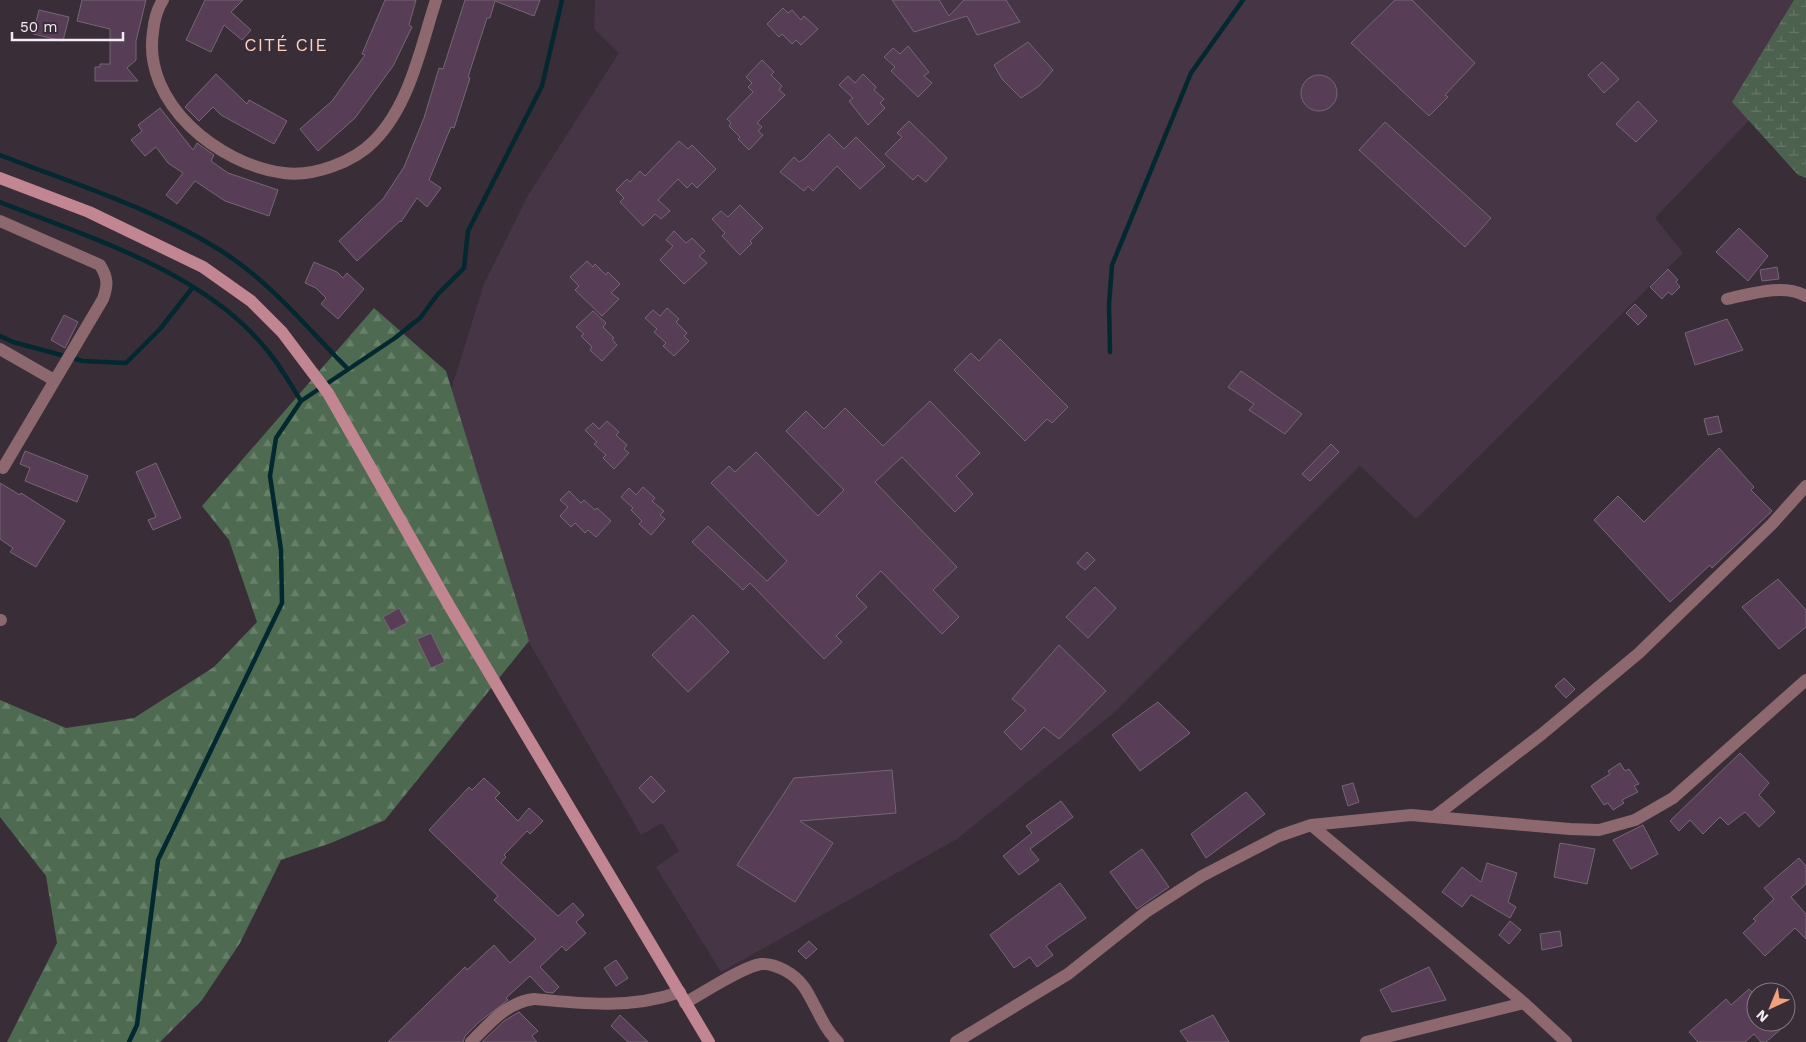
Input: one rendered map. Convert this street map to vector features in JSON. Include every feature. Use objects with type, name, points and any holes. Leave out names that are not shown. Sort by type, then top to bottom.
[{"type":"main road","points":[[0,178],[89,212],[203,268],[230,284],[251,301],[282,332],[328,394],[454,615],[709,1042]]},
{"type":"street","points":[[163,0],[154,25],[151,44],[158,83],[169,101],[188,125],[218,148],[248,163],[285,174],[320,170],[342,163],[350,160],[374,142],[391,121],[406,90],[436,0]]},
{"type":"street","points":[[0,221],[100,265],[106,275],[108,286],[103,299],[3,468]]},
{"type":"street","points":[[1727,299],[1760,292],[1795,290],[1806,296]]},
{"type":"street","points":[[0,349],[54,380]]},
{"type":"street","points":[[1434,817],[1542,734],[1639,653],[1772,524],[1806,486]]},
{"type":"street","points":[[956,1042],[1068,974],[1146,912],[1202,876],[1279,836],[1311,826],[1411,816],[1570,830],[1599,830],[1634,820],[1673,798],[1806,680]]},
{"type":"street","points":[[1311,826],[1524,1004],[1566,1042]]},
{"type":"street","points":[[470,1042],[500,1014],[520,1001],[534,999],[630,1004],[682,997],[761,964],[772,966],[795,977],[804,987],[821,1020],[838,1042]]},
{"type":"street","points":[[1366,1042],[1524,1004]]},
{"type":"shaded area","points":[[595,0],[1804,0],[1760,109],[1655,218],[1683,253],[1416,519],[1360,466],[1115,712],[957,839],[721,972],[656,867],[679,851],[662,823],[641,835],[427,467],[484,284],[527,197],[619,53],[594,29]]},
{"type":"green space","points":[[1794,0],[1806,0],[1806,178],[1798,175],[1732,102]]},
{"type":"green space","points":[[374,308],[446,371],[529,641],[385,820],[331,843],[281,860],[240,943],[202,1000],[160,1042],[7,1042],[57,943],[46,876],[0,817],[0,700],[66,728],[134,718],[214,667],[257,622],[229,540],[202,506]]},
{"type":"building","points":[[82,0],[146,0],[136,41],[136,60],[127,68],[138,81],[95,81],[95,67],[100,67],[100,64],[110,64],[110,29],[77,21]]},
{"type":"building","points":[[205,0],[243,0],[231,12],[251,30],[242,40],[224,25],[211,52],[186,40]]},
{"type":"building","points":[[385,0],[416,0],[409,25],[412,27],[393,66],[355,118],[318,151],[300,129],[332,101],[365,55],[362,54]]},
{"type":"building","points":[[465,0],[540,0],[534,16],[495,1],[490,18],[487,18],[454,128],[451,127],[429,180],[441,188],[427,207],[417,198],[401,222],[357,261],[339,241],[383,199],[404,167],[424,118],[439,68],[443,69]]},
{"type":"building","points":[[892,0],[939,0],[949,16],[964,0],[1006,0],[1020,22],[977,35],[967,16],[914,32]]},
{"type":"building","points":[[1395,0],[1412,0],[1475,63],[1445,95],[1448,97],[1429,116],[1351,43]]},
{"type":"building","points":[[783,8],[788,13],[792,10],[801,20],[804,16],[818,29],[801,45],[796,40],[792,44],[782,34],[779,37],[767,24]]},
{"type":"building","points":[[39,10],[69,17],[63,41],[33,34]]},
{"type":"building","points":[[1028,42],[1053,70],[1039,86],[1021,98],[1002,79],[994,65]]},
{"type":"building","points":[[908,46],[929,72],[924,76],[932,83],[918,97],[891,71],[895,67],[884,57],[893,48],[900,54]]},
{"type":"building","points":[[762,60],[774,72],[771,75],[782,86],[779,90],[785,95],[757,123],[762,127],[758,131],[763,135],[749,150],[738,139],[740,137],[729,126],[731,123],[727,119],[753,92],[748,87],[752,83],[746,77]]},
{"type":"building","points":[[1602,62],[1619,79],[1604,93],[1588,75]]},
{"type":"building","points":[[216,74],[247,104],[249,100],[287,121],[274,144],[221,115],[213,107],[199,121],[185,107]]},
{"type":"building","points":[[863,74],[876,87],[874,90],[884,99],[880,103],[885,108],[868,125],[849,101],[853,98],[839,85],[848,76],[855,83]]},
{"type":"building","points":[[1319,75],[1326,76],[1332,80],[1336,86],[1336,100],[1332,106],[1326,110],[1319,111],[1312,110],[1306,106],[1302,100],[1301,93],[1302,86],[1306,80],[1312,76]]},
{"type":"building","points":[[1638,101],[1657,121],[1636,142],[1616,124]]},
{"type":"building","points":[[160,108],[193,150],[197,143],[214,155],[211,161],[228,173],[278,190],[269,216],[225,201],[195,181],[177,204],[166,195],[183,173],[168,163],[156,147],[145,156],[131,140],[142,131],[138,125]]},
{"type":"building","points":[[909,121],[947,158],[926,182],[918,175],[913,180],[885,154],[902,137],[897,133]]},
{"type":"building","points":[[1385,122],[1491,218],[1465,247],[1359,150]]},
{"type":"building","points":[[829,134],[844,149],[856,137],[885,166],[860,189],[837,166],[813,191],[808,186],[804,191],[780,172],[794,157],[799,162],[804,159]]},
{"type":"building","points":[[679,141],[688,149],[692,145],[716,169],[697,188],[692,183],[687,188],[678,179],[658,200],[670,211],[661,219],[655,214],[643,226],[620,202],[624,198],[616,190],[627,179],[630,182],[640,171],[645,176]]},
{"type":"building","points":[[740,205],[763,228],[740,255],[722,236],[725,233],[712,219],[721,211],[728,217]]},
{"type":"building","points":[[1739,228],[1768,256],[1748,281],[1716,252]]},
{"type":"building","points":[[674,231],[686,243],[692,238],[705,251],[699,256],[707,263],[684,284],[660,260],[673,246],[666,240]]},
{"type":"building","points":[[587,261],[593,267],[595,264],[606,275],[608,272],[620,284],[611,293],[619,299],[602,316],[575,290],[579,286],[570,277]]},
{"type":"building","points":[[314,262],[337,272],[343,278],[347,273],[364,289],[338,319],[321,304],[326,298],[316,288],[305,283]]},
{"type":"building","points":[[1777,267],[1779,279],[1762,281],[1760,270]]},
{"type":"building","points":[[1668,269],[1678,280],[1676,282],[1680,287],[1672,295],[1668,292],[1662,299],[1650,287]]},
{"type":"building","points":[[1635,304],[1647,316],[1638,325],[1626,313]]},
{"type":"building","points":[[667,308],[679,319],[676,322],[687,333],[684,336],[689,341],[674,356],[663,346],[666,343],[654,332],[657,329],[645,318],[653,310],[660,316]]},
{"type":"building","points":[[593,311],[606,323],[603,327],[614,338],[612,339],[617,345],[602,361],[590,350],[592,347],[581,336],[584,334],[576,327]]},
{"type":"building","points":[[64,315],[78,322],[65,348],[51,340]]},
{"type":"building","points":[[1727,319],[1743,350],[1695,365],[1685,333]]},
{"type":"building","points":[[1000,339],[1068,407],[1052,423],[1047,419],[1025,441],[954,370],[971,353],[979,361]]},
{"type":"building","points":[[1241,371],[1302,414],[1285,434],[1249,410],[1254,404],[1228,387]]},
{"type":"building","points":[[930,401],[980,453],[956,476],[973,494],[955,512],[902,457],[875,482],[957,567],[933,590],[959,617],[942,634],[881,571],[856,596],[867,607],[836,636],[842,642],[824,659],[750,583],[743,590],[692,542],[708,526],[767,581],[787,561],[711,483],[729,466],[735,472],[756,452],[818,516],[844,490],[786,431],[806,411],[824,429],[845,408],[883,446]]},
{"type":"building","points":[[1718,416],[1722,432],[1708,435],[1704,419]]},
{"type":"building","points":[[607,421],[619,432],[616,435],[627,445],[624,449],[629,453],[614,469],[603,458],[606,455],[594,444],[597,442],[585,430],[593,423],[599,429]]},
{"type":"building","points":[[1331,444],[1339,452],[1310,481],[1302,474]]},
{"type":"building","points":[[1719,448],[1754,487],[1751,490],[1772,511],[1712,568],[1710,565],[1670,602],[1594,520],[1618,496],[1644,522]]},
{"type":"building","points":[[25,451],[88,476],[77,502],[25,481],[30,468],[20,464]]},
{"type":"building","points":[[156,463],[181,518],[153,530],[148,520],[156,517],[136,472]]},
{"type":"building","points":[[0,483],[20,495],[21,493],[65,521],[36,567],[10,552],[13,548],[0,539]]},
{"type":"building","points":[[643,487],[655,498],[652,501],[664,511],[660,515],[665,519],[651,535],[639,524],[642,521],[631,510],[633,508],[621,497],[629,488],[636,495]]},
{"type":"building","points":[[569,491],[581,503],[584,500],[595,510],[597,508],[611,521],[596,537],[588,530],[585,533],[575,523],[571,527],[560,516],[568,507],[560,500]]},
{"type":"building","points":[[1087,552],[1095,560],[1085,570],[1077,563]]},
{"type":"building","points":[[1778,579],[1806,610],[1806,627],[1779,649],[1742,607]]},
{"type":"building","points":[[1095,587],[1116,608],[1088,638],[1066,617]]},
{"type":"building","points":[[399,608],[407,623],[391,631],[383,617]]},
{"type":"building","points":[[693,615],[729,652],[688,692],[652,655]]},
{"type":"building","points":[[431,633],[445,662],[431,668],[417,639]]},
{"type":"building","points":[[1059,645],[1106,691],[1059,739],[1044,727],[1021,750],[1004,732],[1026,710],[1012,699]]},
{"type":"building","points":[[1564,678],[1575,689],[1566,698],[1555,686]]},
{"type":"building","points":[[1158,702],[1190,733],[1140,771],[1112,735]]},
{"type":"building","points":[[1740,753],[1769,783],[1759,795],[1775,812],[1759,827],[1745,812],[1728,825],[1720,817],[1703,834],[1690,820],[1679,831],[1670,821]]},
{"type":"building","points":[[1620,763],[1625,771],[1629,769],[1639,784],[1634,786],[1638,792],[1622,800],[1624,803],[1613,810],[1608,803],[1604,805],[1591,786],[1610,774],[1608,771]]},
{"type":"building","points":[[892,770],[896,813],[800,821],[833,843],[795,902],[737,865],[794,778]]},
{"type":"building","points":[[651,776],[665,791],[653,803],[639,788]]},
{"type":"building","points":[[484,778],[500,793],[495,798],[518,821],[529,808],[543,821],[530,834],[527,831],[504,855],[506,857],[501,863],[558,916],[573,903],[584,915],[576,922],[586,933],[566,951],[562,946],[540,967],[559,987],[553,993],[545,992],[530,976],[506,998],[508,1000],[479,1022],[465,1036],[463,1042],[388,1042],[465,967],[467,970],[494,945],[510,963],[536,939],[494,900],[498,896],[429,830],[469,787],[472,790]]},
{"type":"building","points":[[1353,783],[1359,802],[1348,806],[1342,786]]},
{"type":"building","points":[[1246,792],[1265,814],[1206,858],[1191,834]]},
{"type":"building","points":[[1061,801],[1073,817],[1030,849],[1039,860],[1019,875],[1003,856],[1032,833],[1026,826]]},
{"type":"building","points":[[1643,825],[1658,854],[1631,869],[1613,840]]},
{"type":"building","points":[[1560,843],[1595,849],[1587,884],[1554,877]]},
{"type":"building","points":[[1142,849],[1169,887],[1137,909],[1110,872]]},
{"type":"building","points":[[1799,858],[1806,866],[1806,884],[1791,897],[1806,914],[1806,939],[1795,928],[1765,956],[1743,933],[1756,921],[1753,919],[1774,899],[1764,888]]},
{"type":"building","points":[[1487,863],[1517,873],[1508,902],[1516,907],[1510,918],[1471,895],[1462,907],[1442,892],[1462,867],[1481,882]]},
{"type":"building","points":[[1060,883],[1086,918],[1046,946],[1053,955],[1037,967],[1030,957],[1014,968],[990,935]]},
{"type":"building","points":[[1510,921],[1521,930],[1509,944],[1499,935]]},
{"type":"building","points":[[1560,931],[1562,946],[1542,950],[1540,934]]},
{"type":"building","points":[[809,941],[817,949],[806,959],[798,951]]},
{"type":"building","points":[[616,960],[628,978],[616,986],[604,968]]},
{"type":"building","points":[[1429,967],[1446,1000],[1392,1012],[1380,990]]},
{"type":"building","points":[[1746,992],[1746,1032],[1778,1032],[1766,1042],[1761,1042],[1754,1034],[1745,1042],[1698,1042],[1689,1032],[1726,999],[1731,1005]]},
{"type":"building","points":[[519,1012],[538,1031],[532,1036],[537,1042],[482,1042],[504,1021]]},
{"type":"building","points":[[620,1015],[648,1042],[628,1042],[611,1026]]},
{"type":"building","points":[[1213,1015],[1229,1042],[1188,1042],[1180,1031]]},
{"type":"waterway","points":[[129,1042],[137,1025],[158,860],[282,603],[281,550],[270,476],[276,438],[301,401],[395,338],[420,318],[438,294],[464,268],[468,231],[542,86],[562,0]]},
{"type":"waterway","points":[[1110,352],[1109,305],[1112,265],[1191,73],[1243,0]]},
{"type":"waterway","points":[[0,155],[145,211],[200,238],[243,266],[275,293],[347,368]]},
{"type":"waterway","points":[[0,202],[140,258],[206,296],[236,318],[262,344],[278,364],[301,401]]},
{"type":"waterway","points":[[0,336],[13,342],[83,361],[126,363],[160,329],[193,287]]},
{"type":"district","name":"CITÉ CIE","points":[[286,45]]}]
